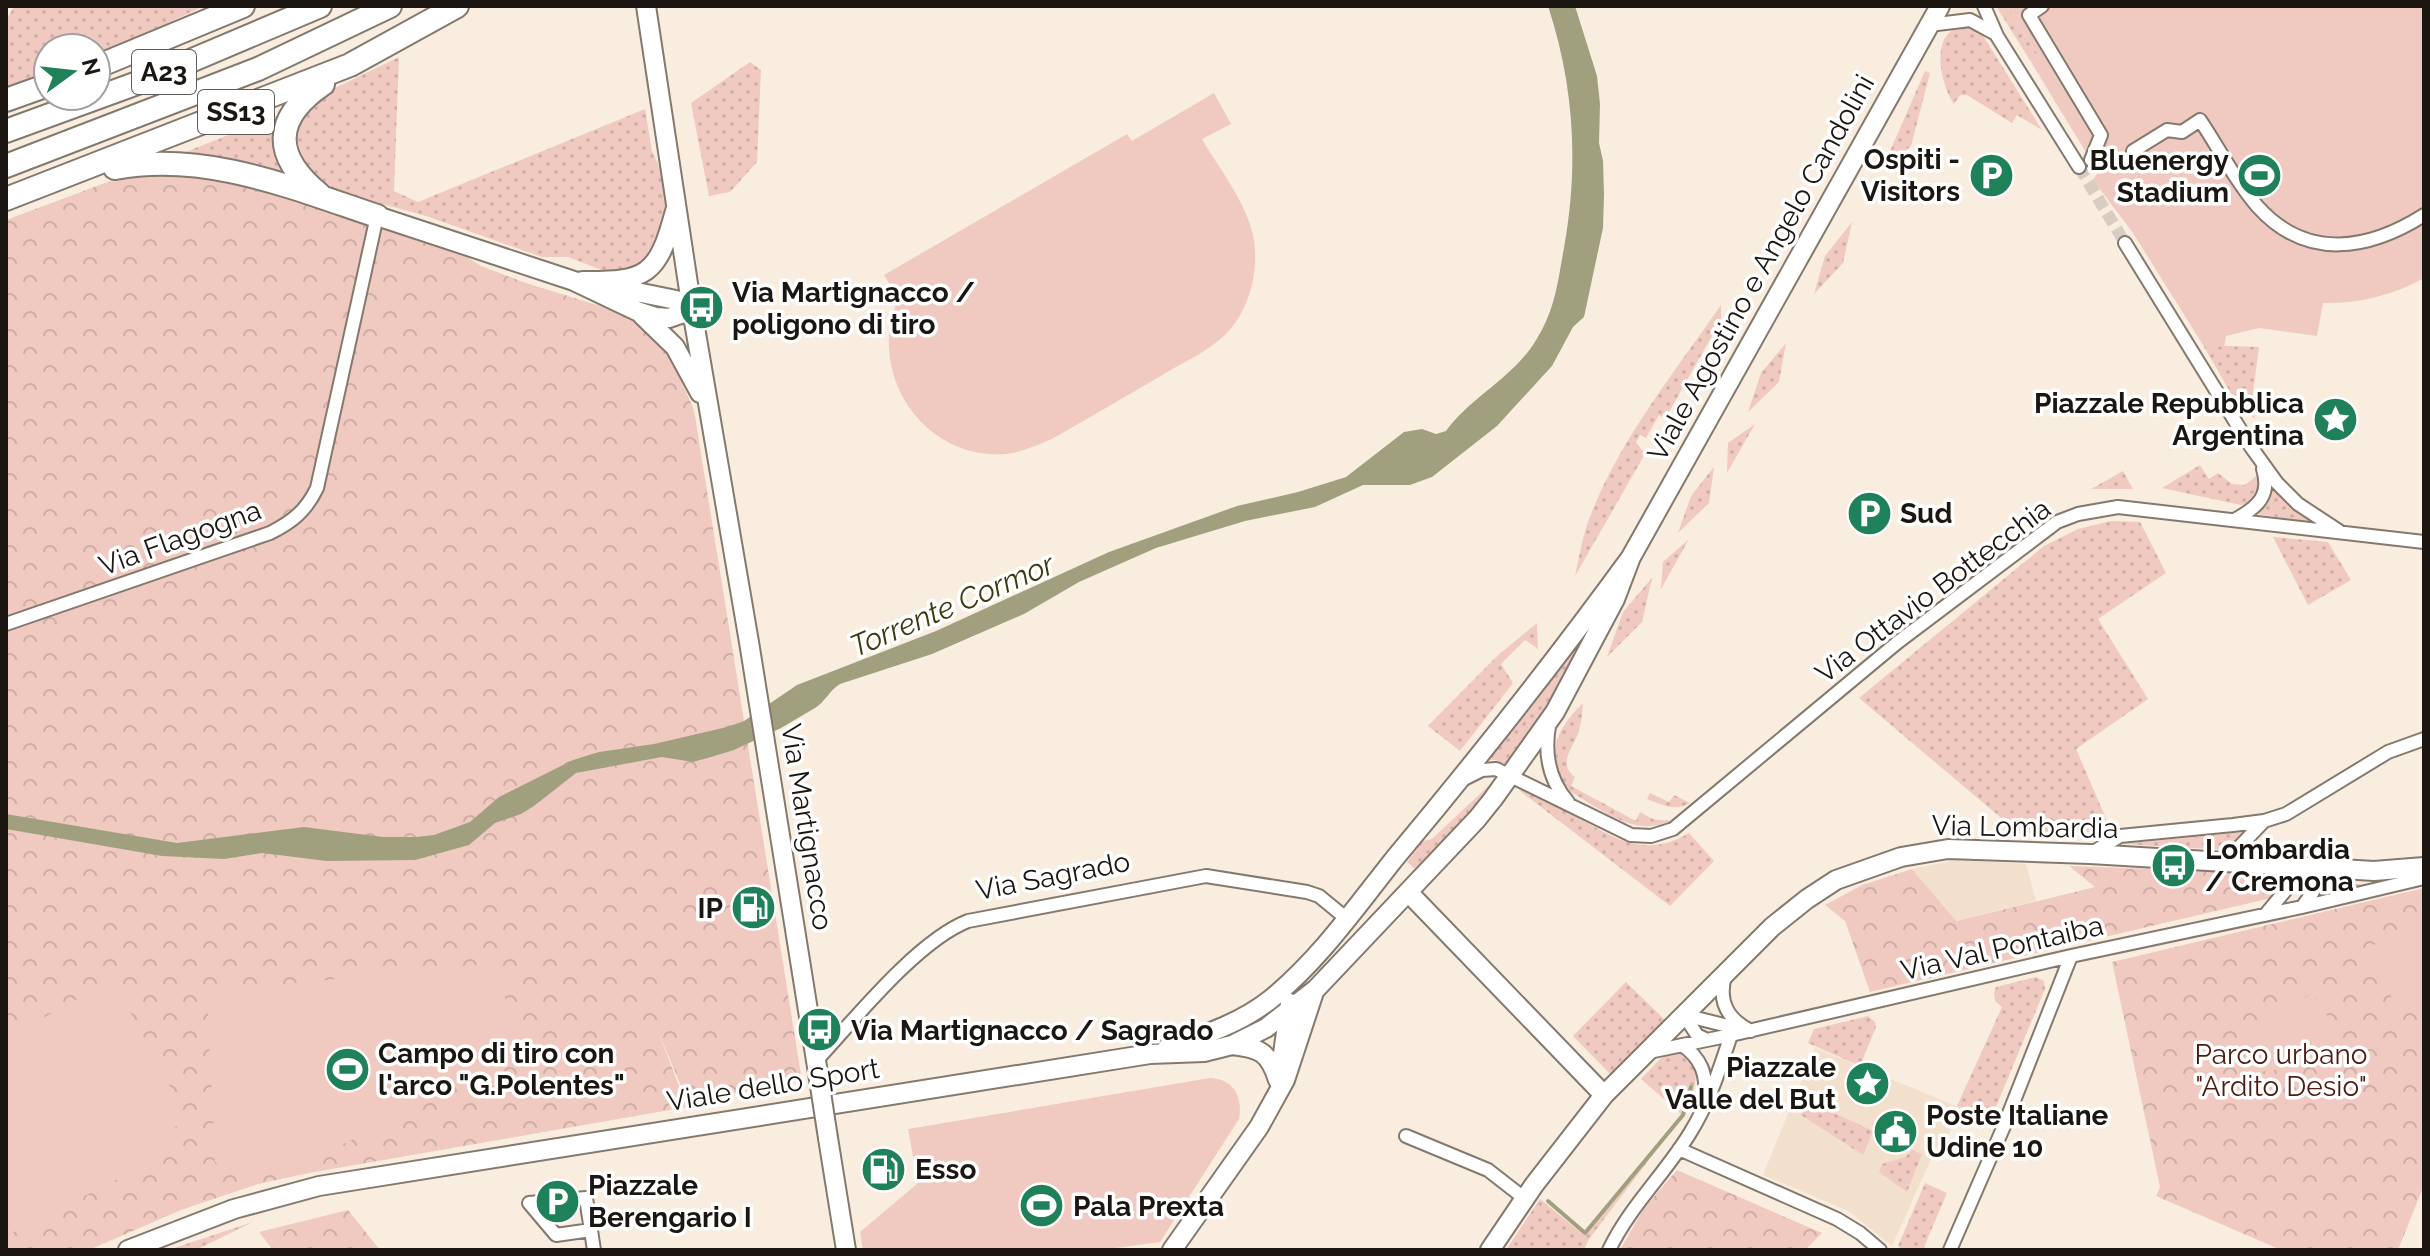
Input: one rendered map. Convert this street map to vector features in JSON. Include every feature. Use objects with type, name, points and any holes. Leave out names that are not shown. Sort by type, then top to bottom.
[{"type":"highway","points":[[112,60],[243,6]]},
{"type":"highway","name":"A23","points":[[6,131],[157,76],[320,6]]},
{"type":"highway","name":"A23","points":[[6,166],[258,69],[390,6]]},
{"type":"highway","name":"SS13","points":[[6,199],[350,65],[457,6]]},
{"type":"highway","points":[[323,198],[290,165],[285,143],[288,122],[301,101],[350,65]]},
{"type":"highway","points":[[6,100],[32,91]]},
{"type":"highway","points":[[56,181],[144,164],[196,164],[226,169],[377,216]]},
{"type":"street","name":"Via Martignacco","points":[[646,6],[692,310],[749,642],[846,1250]]},
{"type":"street","name":"Viale Agostino e Angelo Candolini","points":[[1386,871],[1631,557],[1940,6]]},
{"type":"street","points":[[1984,6],[1997,36],[2079,167]]},
{"type":"street","points":[[2042,6],[2029,15],[2101,135],[2091,160]]},
{"type":"street","points":[[1929,25],[1970,20],[1997,36]]},
{"type":"street","points":[[2133,151],[2167,130],[2182,132],[2200,120],[2252,200],[2266,215],[2290,233],[2318,242],[2343,245],[2371,241],[2398,231],[2424,215]]},
{"type":"street","name":"Via Martignacco","points":[[574,281],[625,281],[643,274],[660,255],[677,205]]},
{"type":"street","name":"Via Martignacco","points":[[377,216],[574,281],[637,311],[669,318],[692,310]]},
{"type":"street","name":"Via Flagogna","points":[[6,624],[270,533],[291,522],[304,510],[317,488],[377,216]]},
{"type":"street","points":[[2125,243],[2261,462],[2287,495],[2342,533]]},
{"type":"street","name":"Via Martignacco","points":[[574,281],[676,300],[692,310]]},
{"type":"street","name":"Via Martignacco","points":[[637,311],[675,347],[710,414]]},
{"type":"street","points":[[2234,519],[2255,508],[2264,496],[2266,478],[2261,462]]},
{"type":"street","name":"Via Ottavio Bottecchia","points":[[1449,793],[1468,777],[1482,770],[1496,769],[1631,835],[1651,836],[1673,829],[1898,642],[2003,561],[2057,522],[2069,517],[2118,507],[2424,542]]},
{"type":"street","name":"Viale Agostino e Angelo Candolini","points":[[1409,891],[1477,819],[1550,720],[1615,599],[1631,557]]},
{"type":"street","points":[[1550,720],[1546,741],[1550,770],[1559,792],[1570,805]]},
{"type":"street","points":[[2090,854],[2120,836],[2264,821],[2300,807],[2388,752],[2424,739]]},
{"type":"street","points":[[2225,862],[2264,821]]},
{"type":"street","name":"Via Lombardia","points":[[1490,1250],[1524,1198],[1604,1095],[1772,927],[1836,880],[1901,857],[1948,849],[2374,871],[2424,867]]},
{"type":"street","points":[[2271,866],[2283,880],[2281,898]]},
{"type":"street","points":[[2265,915],[2295,879],[2310,868],[2313,892],[2302,907]]},
{"type":"street","points":[[1386,871],[1409,891],[1604,1095]]},
{"type":"street","name":"Viale dello Sport","points":[[1150,1054],[1240,1020],[1269,1000],[1299,974],[1386,871]]},
{"type":"street","name":"Via Sagrado","points":[[817,1067],[892,980],[940,934],[968,921],[1206,876],[1307,892],[1319,896],[1347,919]]},
{"type":"street","name":"Via Val Pontaiba","points":[[1646,1053],[2424,878]]},
{"type":"street","name":"Viale dello Sport","points":[[128,1250],[234,1209],[319,1186],[1150,1054],[1204,1052],[1232,1045],[1266,1028],[1316,989],[1409,891]]},
{"type":"street","points":[[1950,1250],[2004,1126],[2071,956]]},
{"type":"street","points":[[1726,973],[1722,988],[1726,1009],[1737,1024],[1751,1031]]},
{"type":"street","points":[[1272,1101],[1299,974]]},
{"type":"street","points":[[1172,1250],[1259,1127],[1292,1062],[1316,989]]},
{"type":"street","points":[[1684,1015],[1697,1035],[1707,1040],[1701,1056],[1705,1105]]},
{"type":"street","name":"Via Val Pontaiba","points":[[1684,1015],[1732,1032]]},
{"type":"street","points":[[1609,1250],[1630,1210],[1679,1149],[1705,1105],[1732,1032]]},
{"type":"street","points":[[1232,1045],[1264,1054],[1278,1080]]},
{"type":"street","points":[[1682,1045],[1693,1052],[1703,1069]]},
{"type":"street","points":[[1406,1136],[1488,1170],[1524,1198]]},
{"type":"street","points":[[1679,1149],[1837,1219],[1880,1250]]},
{"type":"street","points":[[591,1230],[556,1235],[529,1203],[586,1198],[591,1230],[594,1250]]},
{"type":"shaded area","points":[[1548,6],[1575,6],[1597,76],[1599,143],[1603,161],[1603,228],[1584,317],[1573,327],[1552,366],[1497,426],[1432,477],[1410,485],[1363,485],[1315,507],[1245,521],[1156,548],[1079,582],[1024,614],[932,654],[840,684],[815,708],[734,750],[693,762],[662,757],[576,773],[534,806],[495,823],[469,845],[415,860],[327,861],[262,853],[224,859],[162,856],[6,829],[6,814],[177,843],[304,827],[383,837],[434,835],[470,822],[499,797],[573,760],[599,752],[654,744],[744,721],[797,685],[936,631],[1109,552],[1237,506],[1346,477],[1404,432],[1422,429],[1436,434],[1446,431],[1533,345],[1554,298],[1569,217],[1572,156],[1564,65]]},
{"type":"shaded area","points":[[1957,860],[2026,864],[2036,901],[1955,921],[1912,869]]},
{"type":"shaded area","points":[[1815,1048],[1961,1108],[1944,1145],[1938,1144],[1892,1246],[1848,1211],[1763,1175]]},
{"type":"green space","points":[[14,6],[204,6],[112,49],[112,32],[32,32],[32,83],[6,92],[6,21]]},
{"type":"green space","points":[[1996,6],[2007,6],[2039,57],[2031,62]]},
{"type":"green space","name":"Bluenergy Stadium","points":[[2007,6],[2424,6],[2424,278],[2375,297],[2323,303],[2317,336],[2259,328],[2226,336],[2224,347],[2203,345],[2133,233],[2093,180],[2098,172],[2031,62],[2039,57]]},
{"type":"green space","points":[[1957,28],[1970,28],[1982,34],[2042,130],[2017,115],[2012,123],[1967,95],[1960,95],[1954,104],[1945,86],[1940,63],[1943,42]]},
{"type":"green space","points":[[399,57],[394,191],[418,202],[645,109],[652,151],[664,177],[666,195],[662,232],[644,265],[612,274],[568,257],[542,257],[426,216],[342,193],[314,177],[305,165],[296,136],[298,123],[305,111],[325,93]]},
{"type":"green space","points":[[750,62],[761,70],[757,162],[730,192],[709,196],[691,103]]},
{"type":"green space","points":[[1925,71],[1930,73],[1911,146],[1896,158],[1887,158]]},
{"type":"green space","points":[[1214,93],[1231,124],[1202,139],[1243,207],[1254,244],[1252,286],[1235,324],[1196,356],[1052,439],[1018,452],[981,453],[958,447],[920,421],[896,381],[890,358],[889,334],[898,298],[884,275],[1127,134],[1132,141]]},
{"type":"green space","points":[[284,113],[288,178],[233,161],[183,153]]},
{"type":"green space","points":[[146,172],[210,175],[453,248],[481,266],[526,283],[636,317],[667,349],[694,410],[802,1081],[688,1102],[659,1034],[687,1107],[258,1184],[181,1210],[89,1250],[6,1250],[6,220],[121,177]]},
{"type":"green space","points":[[1852,222],[1843,263],[1814,294],[1825,256]]},
{"type":"green space","points":[[1721,305],[1721,320],[1665,419],[1659,415],[1646,438],[1640,435],[1636,442],[1645,454],[1575,576],[1588,522],[1614,464],[1648,409]]},
{"type":"green space","points":[[1786,343],[1779,382],[1748,412],[1761,373]]},
{"type":"green space","points":[[2203,345],[2259,347],[2252,400],[2255,419],[2237,404]]},
{"type":"green space","points":[[1755,424],[1727,473],[1728,443]]},
{"type":"green space","points":[[2200,465],[2209,479],[2218,473],[2232,484],[2245,485],[2259,474],[2258,494],[2252,501],[2241,505],[2162,488]]},
{"type":"green space","points":[[1714,467],[1709,503],[1678,533],[1691,496]]},
{"type":"green space","points":[[2123,471],[2133,489],[2091,489]]},
{"type":"green space","points":[[2273,486],[2313,523],[2258,514],[2268,503]]},
{"type":"green space","points":[[2111,521],[2140,522],[2166,573],[2098,619],[2148,699],[2076,749],[2111,830],[2089,836],[2019,833],[1859,698],[2044,546],[2078,529]]},
{"type":"green space","points":[[2273,537],[2328,542],[2351,580],[2308,605]]},
{"type":"green space","points":[[1689,539],[1661,589],[1663,562]]},
{"type":"green space","points":[[1652,578],[1642,622],[1607,657],[1623,612]]},
{"type":"green space","points":[[1602,609],[1534,727],[1507,767],[1496,760],[1486,760]]},
{"type":"green space","points":[[1537,623],[1538,649],[1525,640],[1501,664],[1513,683],[1460,751],[1428,726],[1496,657]]},
{"type":"green space","points":[[1583,703],[1580,727],[1567,760],[1567,766],[1575,777],[1571,786],[1636,821],[1640,812],[1653,819],[1670,821],[1643,826],[1630,824],[1569,791],[1556,766],[1556,744],[1566,723]]},
{"type":"green space","points":[[1501,774],[1504,776],[1418,871],[1407,862],[1423,841],[1432,839]]},
{"type":"green space","points":[[1524,787],[1610,835],[1635,844],[1660,844],[1689,833],[1714,861],[1670,906],[1520,791]]},
{"type":"green space","points":[[1650,793],[1669,802],[1674,795],[1690,803],[1669,807],[1647,799]]},
{"type":"green space","points":[[2243,832],[2226,850],[2123,844]]},
{"type":"green space","points":[[2069,866],[2269,873],[2277,877],[2280,889],[2272,898],[1870,992],[1845,921],[1825,905],[1862,885],[1912,869],[1956,921],[2095,887]]},
{"type":"green space","points":[[2327,883],[2378,885],[2324,897]]},
{"type":"green space","name":"Parco urbano \"Ardito Desio\"","points":[[2424,888],[2424,1185],[2398,1250],[2281,1250],[2156,1196],[2160,1187],[2112,962]]},
{"type":"green space","points":[[2420,917],[2424,924],[2424,995],[2399,1010],[2364,951]]},
{"type":"green space","name":"Campo di tiro con l'arco \"G.Polentes\"","points":[[488,964],[528,1044],[365,1134],[306,1161],[239,1178],[215,1162],[207,992]]},
{"type":"green space","points":[[2036,977],[2044,981],[2045,989],[1990,1121],[1957,1106],[2002,1007],[1995,1001],[1996,987]]},
{"type":"green space","points":[[113,980],[185,1115],[167,1138],[171,1147],[114,1181],[6,1236],[6,1038]]},
{"type":"green space","points":[[1626,982],[1665,1020],[1612,1076],[1573,1036]]},
{"type":"green space","points":[[2312,993],[2336,1029],[2267,1075],[2243,1039]]},
{"type":"green space","points":[[1868,1016],[1876,1027],[1860,1066],[1808,1043],[1814,1029]]},
{"type":"green space","points":[[1674,1052],[1685,1055],[1695,1069],[1694,1088],[1687,1107],[1683,1115],[1589,1239],[1584,1250],[1506,1250],[1540,1199],[1584,1235],[1682,1115],[1641,1079],[1660,1059]]},
{"type":"green space","points":[[1210,1078],[1225,1082],[1235,1091],[1240,1103],[1239,1119],[1160,1242],[1101,1250],[863,1250],[860,1232],[918,1183],[908,1129]]},
{"type":"green space","points":[[1806,1100],[1873,1131],[1863,1155],[1801,1115]]},
{"type":"green space","points":[[1912,1150],[1922,1154],[1907,1192],[1879,1172],[1882,1164],[1905,1157]]},
{"type":"green space","points":[[1677,1170],[1822,1233],[1805,1250],[1620,1250],[1644,1208]]},
{"type":"green space","points":[[1925,1183],[1947,1193],[1924,1247],[1930,1250],[1901,1250],[1898,1246]]},
{"type":"green space","points":[[348,1210],[380,1250],[273,1250],[259,1232]]},
{"type":"green space","points":[[253,1222],[196,1250],[168,1250]]},
{"type":"waterway","points":[[1548,1201],[1585,1233],[1683,1115],[1691,1087]]},
{"type":"tunnel","points":[[2079,167],[2125,243]]},
{"type":"place","name":"Ospiti - Visitors","points":[[1991,175]]},
{"type":"place","name":"Bluenergy Stadium","points":[[2260,176]]},
{"type":"place","name":"Via Martignacco / poligono di tiro","points":[[701,308]]},
{"type":"place","name":"Piazzale Repubblica Argentina","points":[[2335,419]]},
{"type":"place","name":"Sud","points":[[1869,513]]},
{"type":"place","name":"Lombardia / Cremona","points":[[2174,865]]},
{"type":"place","name":"IP","points":[[754,908]]},
{"type":"place","name":"Via Martignacco / Sagrado","points":[[820,1030]]},
{"type":"place","name":"Campo di tiro con l'arco \"G.Polentes\"","points":[[347,1069]]},
{"type":"place","name":"Piazzale Valle del But","points":[[1867,1083]]},
{"type":"place","name":"Poste Italiane Udine 10","points":[[1895,1131]]},
{"type":"place","name":"Esso","points":[[884,1169]]},
{"type":"place","name":"Piazzale Berengario I","points":[[557,1201]]},
{"type":"place","name":"Pala Prexta","points":[[1042,1206]]},
{"type":"water label","name":"Torrente Cormor","points":[[952,605]]}]
